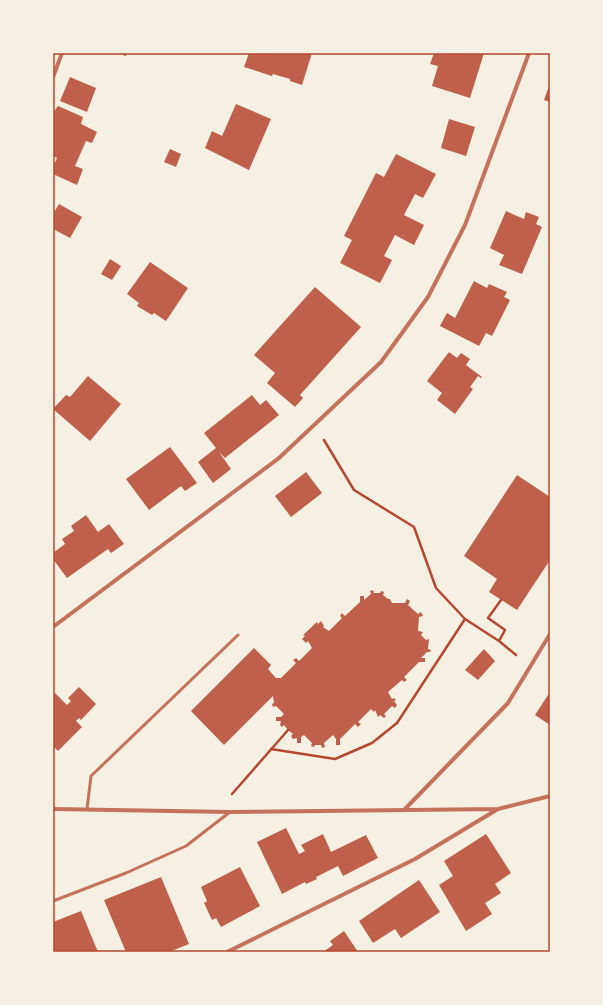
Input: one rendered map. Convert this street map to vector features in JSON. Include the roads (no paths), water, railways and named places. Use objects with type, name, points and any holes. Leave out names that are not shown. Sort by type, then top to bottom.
[{"type":"street","points":[[53,77],[62,53]]},
{"type":"street","points":[[53,627],[279,458],[381,362],[428,297],[465,225],[529,53]]},
{"type":"street","points":[[405,809],[508,703],[529,666],[550,634]]},
{"type":"street","points":[[53,808],[216,812],[498,809],[550,796]]},
{"type":"street","points":[[227,952],[415,859],[498,809]]},
{"type":"lane","points":[[87,809],[91,776],[238,635]]},
{"type":"lane","points":[[53,901],[126,873],[186,846],[230,812]]}]
